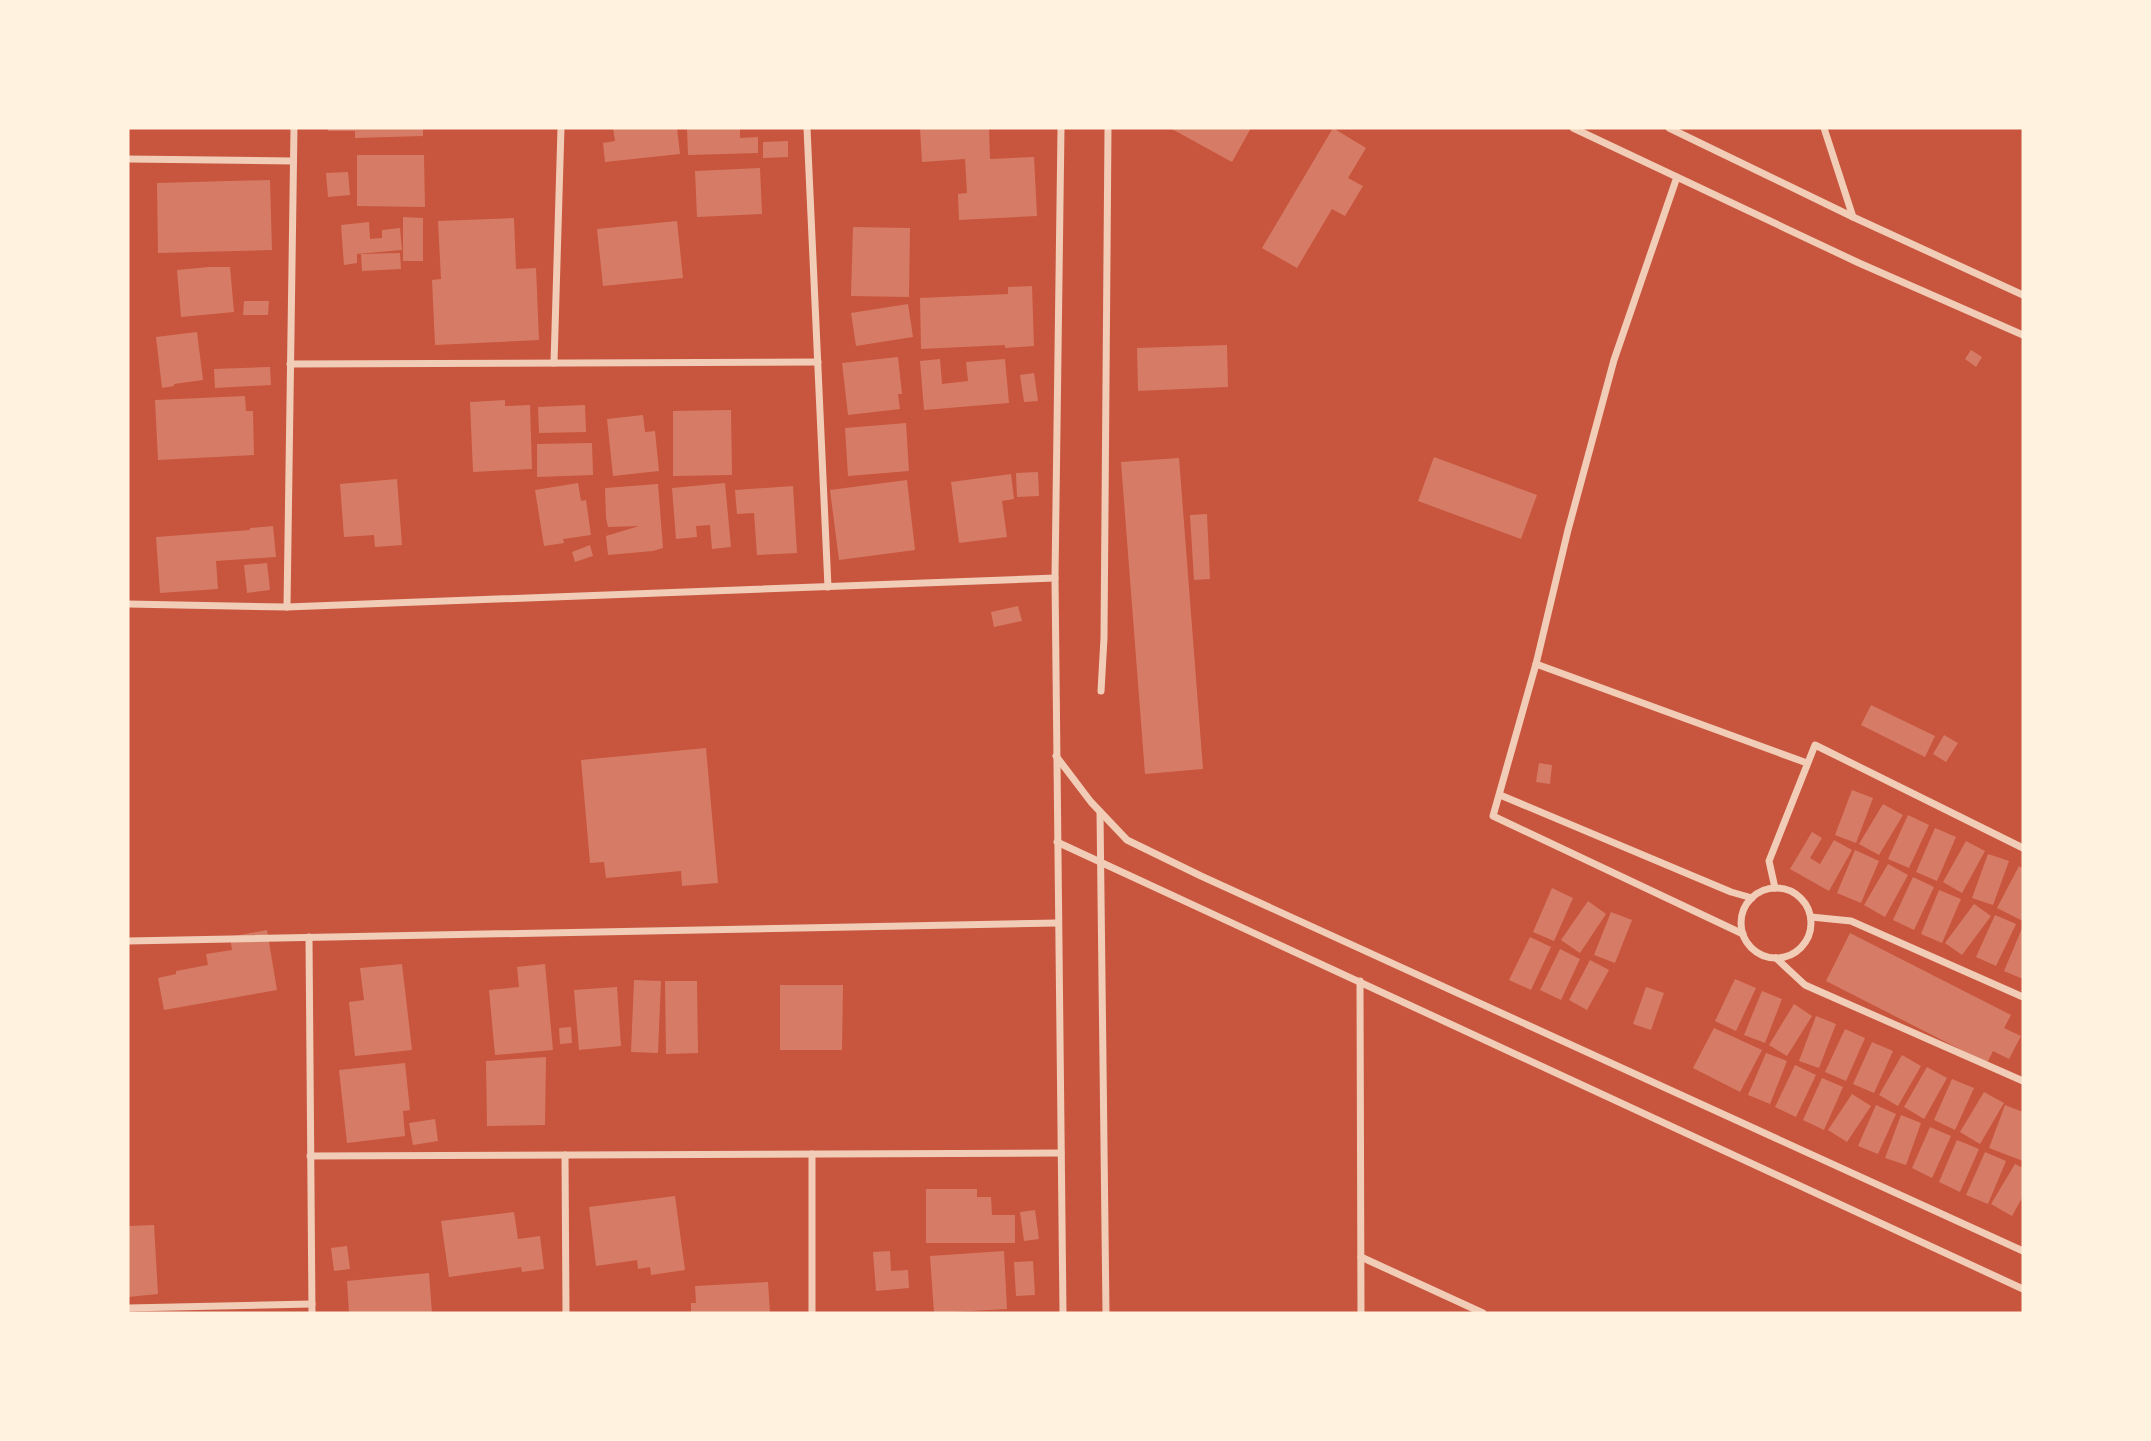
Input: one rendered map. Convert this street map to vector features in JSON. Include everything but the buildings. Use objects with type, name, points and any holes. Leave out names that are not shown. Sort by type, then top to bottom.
[{"type":"street","points":[[287,607],[294,128]]},
{"type":"street","points":[[554,363],[561,128]]},
{"type":"street","points":[[807,128],[828,587]]},
{"type":"street","points":[[1061,128],[1055,578],[1063,1313]]},
{"type":"street","points":[[1101,691],[1104,638],[1108,128]]},
{"type":"street","points":[[1573,128],[1858,263],[2023,335]]},
{"type":"street","points":[[1669,128],[2023,295]]},
{"type":"street","points":[[1824,128],[1853,217]]},
{"type":"street","points":[[128,159],[293,161]]},
{"type":"street","points":[[1677,177],[1615,360],[1568,530],[1536,664],[1493,816],[1743,934]]},
{"type":"street","points":[[290,364],[818,362]]},
{"type":"street","points":[[128,604],[287,607],[1055,578]]},
{"type":"street","points":[[1536,664],[1807,763]]},
{"type":"street","points":[[1775,888],[1769,861],[1815,745],[2023,848]]},
{"type":"street","points":[[1056,756],[1100,812],[1127,840],[2023,1251]]},
{"type":"street","points":[[1500,795],[1731,892],[1752,898]]},
{"type":"street","points":[[1100,812],[1106,1313]]},
{"type":"street","points":[[1057,842],[2023,1289]]},
{"type":"street","points":[[1775,888],[1794,893],[1811,917],[1808,937],[1803,946],[1786,957],[1776,958],[1765,957],[1748,944],[1743,934],[1742,915],[1752,898],[1775,888]]},
{"type":"street","points":[[1811,917],[1851,921],[2023,997]]},
{"type":"street","points":[[128,941],[1057,922]]},
{"type":"street","points":[[309,937],[312,1313]]},
{"type":"street","points":[[1776,958],[1805,985],[2023,1081]]},
{"type":"street","points":[[1360,981],[1361,1313]]},
{"type":"street","points":[[310,1156],[1061,1153]]},
{"type":"street","points":[[812,1154],[812,1313]]},
{"type":"street","points":[[565,1155],[566,1313]]},
{"type":"street","points":[[1361,1257],[1483,1313]]},
{"type":"street","points":[[128,1308],[312,1304]]}]
